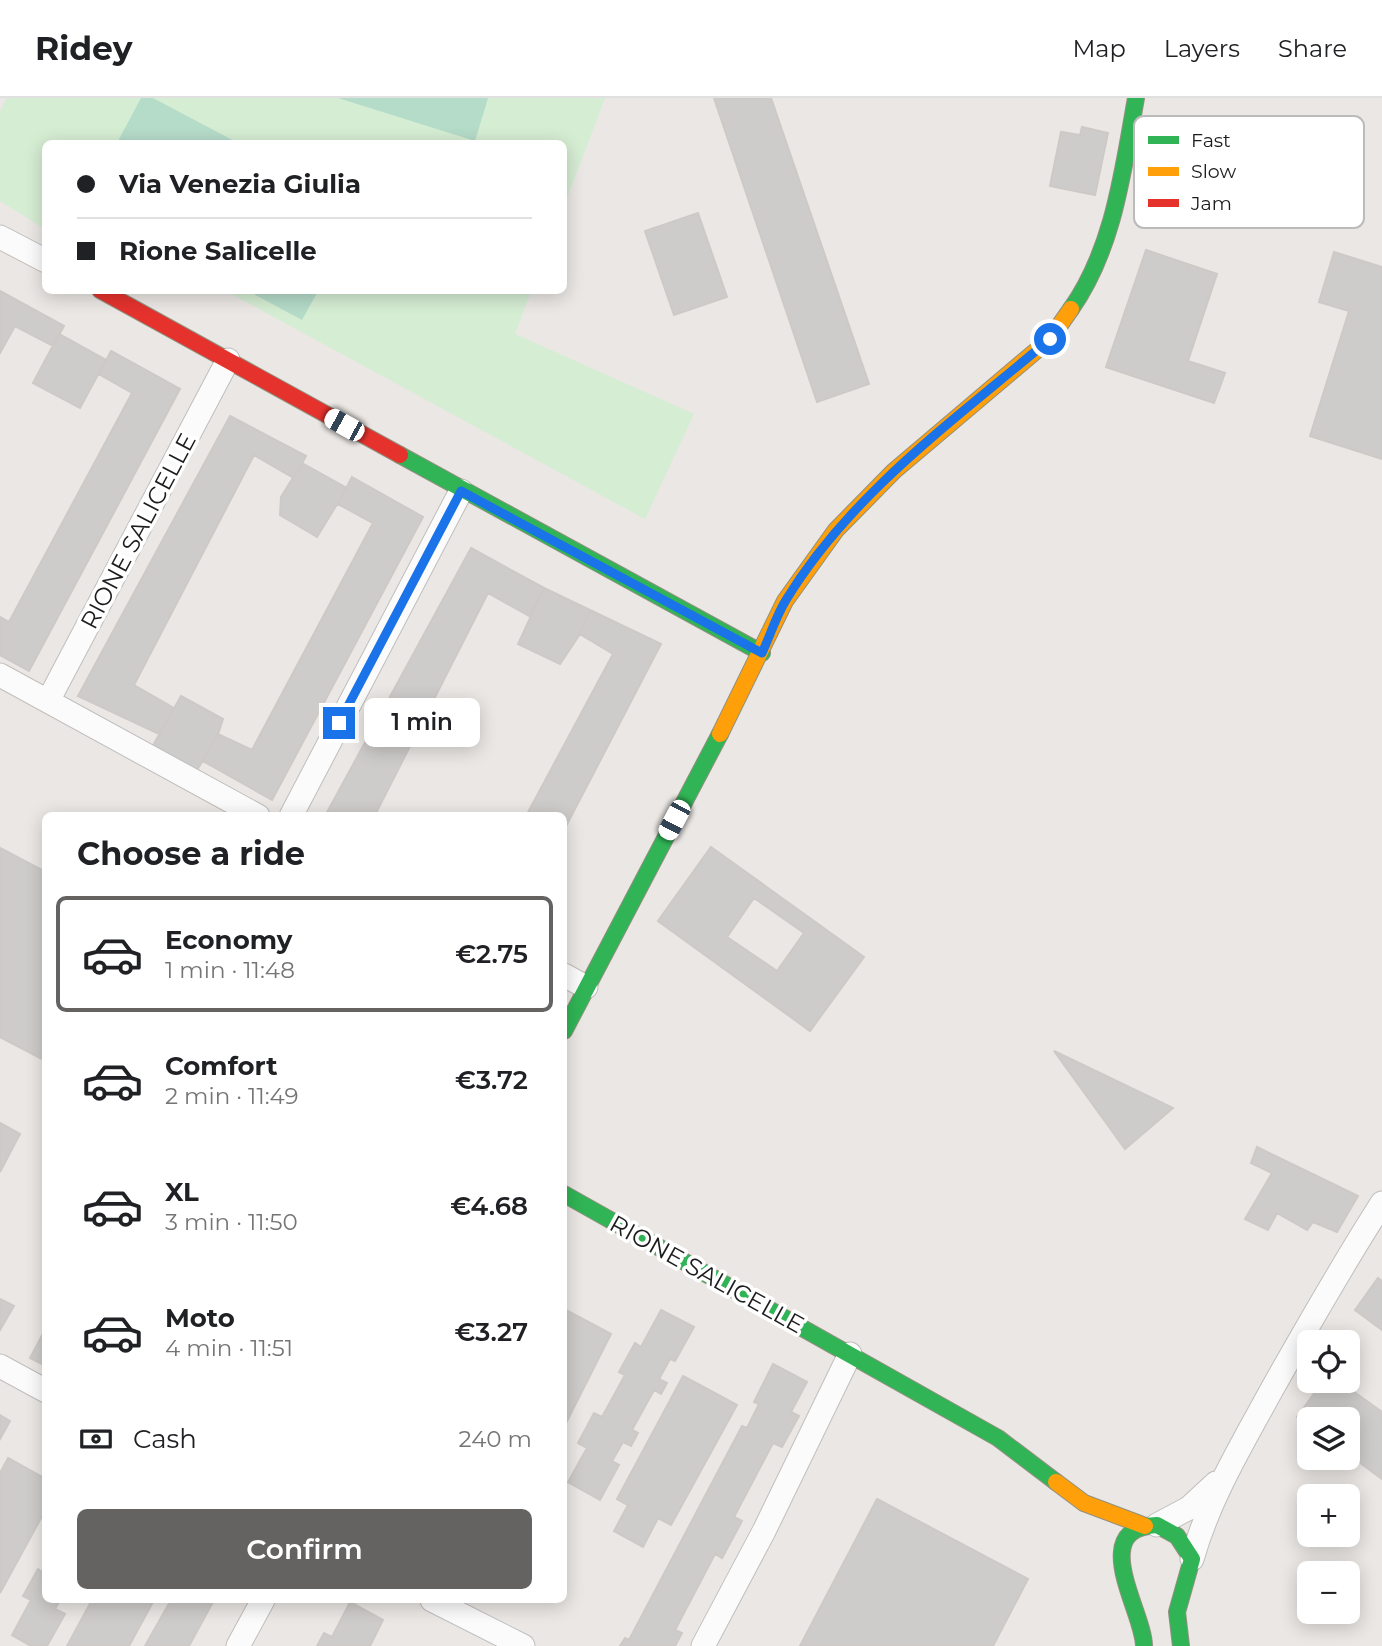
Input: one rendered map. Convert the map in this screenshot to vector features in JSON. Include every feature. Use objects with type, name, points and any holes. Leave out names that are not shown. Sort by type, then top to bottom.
[{"type":"street","points":[[567,1025],[762,653],[785,601],[836,530],[894,471],[1050,339],[1091,281],[1116,205],[1136,98]]},
{"type":"street","points":[[0,237],[42,259]]},
{"type":"street","points":[[107,294],[461,491],[762,653]]},
{"type":"street","name":"RIONE SALICELLE","points":[[48,701],[228,360]]},
{"type":"street","points":[[293,812],[461,491]]},
{"type":"street","points":[[0,675],[251,812]]},
{"type":"street","points":[[567,977],[586,987]]},
{"type":"street","name":"RIONE SALICELLE","points":[[567,1196],[998,1438],[1084,1503],[1182,1537],[1192,1559]]},
{"type":"street","points":[[1181,1646],[1176,1622],[1177,1605],[1202,1526],[1227,1470],[1335,1277],[1382,1203]]},
{"type":"street","points":[[703,1646],[764,1531],[850,1354]]},
{"type":"street","points":[[0,1366],[42,1389]]},
{"type":"street","points":[[1120,1575],[1122,1553],[1135,1532],[1208,1493],[1227,1470]]},
{"type":"street","name":"RIONE SALICELLE","points":[[1084,1503],[1103,1534],[1141,1618],[1144,1646]]},
{"type":"street","points":[[238,1646],[261,1603]]},
{"type":"street","points":[[438,1603],[523,1646]]},
{"type":"green space","points":[[7,98],[605,98],[567,198],[567,140],[42,140],[42,227],[0,201],[0,111]]},
{"type":"green space","points":[[141,98],[153,98],[232,140],[119,140]]},
{"type":"green space","points":[[338,98],[488,98],[475,140]]},
{"type":"green space","points":[[232,294],[530,294],[515,334],[694,414],[645,519]]},
{"type":"green space","points":[[254,294],[316,294],[302,320]]},
{"type":"building","points":[[714,98],[771,98],[869,384],[817,402]]},
{"type":"building","points":[[1082,127],[1108,133],[1095,195],[1050,186],[1061,132],[1080,135]]},
{"type":"building","points":[[698,213],[727,297],[674,315],[645,231]]},
{"type":"building","points":[[1146,250],[1217,274],[1188,361],[1225,373],[1214,403],[1106,367]]},
{"type":"building","points":[[1334,252],[1382,267],[1382,459],[1310,436],[1349,311],[1319,302]]},
{"type":"building","points":[[0,291],[64,326],[53,346],[15,326],[0,353]]},
{"type":"building","points":[[59,334],[106,360],[80,408],[33,383]]},
{"type":"building","points":[[111,351],[180,389],[29,671],[0,655],[0,617],[9,622],[132,393],[99,374]]},
{"type":"building","points":[[230,416],[306,456],[294,478],[254,455],[134,685],[174,708],[159,734],[78,696]]},
{"type":"building","points":[[302,463],[347,488],[317,537],[280,515],[281,497]]},
{"type":"building","points":[[352,477],[423,517],[272,800],[203,761],[218,734],[252,750],[373,523],[338,504]]},
{"type":"building","points":[[471,548],[544,588],[529,616],[488,593],[377,812],[327,812]]},
{"type":"building","points":[[544,588],[590,610],[580,634],[560,664],[518,644]]},
{"type":"building","points":[[590,610],[661,644],[567,824],[567,812],[528,812],[613,654],[580,634]]},
{"type":"building","points":[[181,696],[223,719],[218,734],[196,772],[152,747]]},
{"type":"building","points":[[711,847],[864,957],[810,1031],[658,921]],"holes":[[[754,898],[804,933],[777,971],[727,937]]]},
{"type":"building","points":[[0,848],[42,870],[42,1059],[0,1037]]},
{"type":"building","points":[[1054,1051],[1173,1108],[1125,1149]]},
{"type":"building","points":[[0,1123],[20,1134],[0,1172]]},
{"type":"building","points":[[1257,1147],[1358,1196],[1337,1232],[1313,1222],[1307,1230],[1277,1213],[1268,1230],[1245,1219],[1272,1173],[1251,1163]]},
{"type":"building","points":[[1378,1278],[1382,1281],[1382,1330],[1355,1310]]},
{"type":"building","points":[[0,1299],[14,1306],[0,1330]]},
{"type":"building","points":[[661,1310],[694,1327],[675,1361],[670,1359],[659,1379],[667,1383],[661,1394],[654,1390],[632,1430],[638,1433],[631,1446],[623,1442],[612,1461],[619,1465],[600,1500],[568,1482],[587,1448],[578,1443],[594,1413],[602,1417],[625,1375],[619,1372],[635,1343],[641,1347]]},
{"type":"building","points":[[567,1311],[611,1334],[567,1421]]},
{"type":"building","points":[[42,1336],[42,1364],[30,1358]]},
{"type":"building","points":[[773,1364],[807,1382],[791,1412],[799,1416],[782,1447],[773,1443],[734,1517],[742,1521],[722,1558],[715,1554],[675,1630],[682,1633],[675,1646],[620,1646],[625,1638],[629,1640],[742,1426],[747,1428],[759,1404],[754,1402]]},
{"type":"building","points":[[683,1376],[737,1405],[671,1525],[658,1518],[643,1547],[614,1531],[628,1505],[617,1499]]},
{"type":"building","points":[[1314,1393],[1356,1393],[1382,1412],[1382,1479],[1360,1463],[1360,1407],[1304,1407]]},
{"type":"building","points":[[0,1415],[10,1421],[0,1439]]},
{"type":"building","points":[[8,1458],[42,1477],[42,1516],[0,1593],[0,1473]]},
{"type":"building","points":[[877,1499],[1028,1579],[993,1646],[800,1646]]},
{"type":"building","points":[[38,1569],[42,1572],[42,1603],[58,1603],[55,1609],[65,1614],[47,1646],[31,1646],[12,1635],[31,1600],[23,1596]]},
{"type":"building","points":[[90,1603],[152,1603],[129,1646],[67,1646]]},
{"type":"building","points":[[169,1603],[212,1603],[189,1646],[145,1646]]},
{"type":"building","points":[[349,1603],[383,1620],[370,1646],[317,1646],[324,1633],[332,1637]]},
{"type":"traffic: fast","points":[[1071,309],[1086,285],[1107,234],[1121,180],[1136,98]]},
{"type":"traffic: fast","points":[[400,455],[762,653]]},
{"type":"traffic: fast","points":[[567,1025],[720,734]]},
{"type":"traffic: fast","points":[[567,1196],[998,1438],[1056,1482]]},
{"type":"traffic: fast","points":[[1144,1646],[1124,1574],[1122,1556],[1125,1540],[1136,1530],[1157,1525],[1177,1536],[1192,1559],[1177,1612],[1181,1646]]},
{"type":"traffic: slow","points":[[720,734],[785,601],[836,530],[894,471],[1050,339],[1071,309]]},
{"type":"traffic: slow","points":[[1056,1482],[1084,1503],[1145,1526]]},
{"type":"traffic: jam","points":[[107,294],[400,455]]},
{"type":"route","points":[[339,723],[461,491],[762,653],[785,601],[836,530],[894,471],[1050,339]]}]
